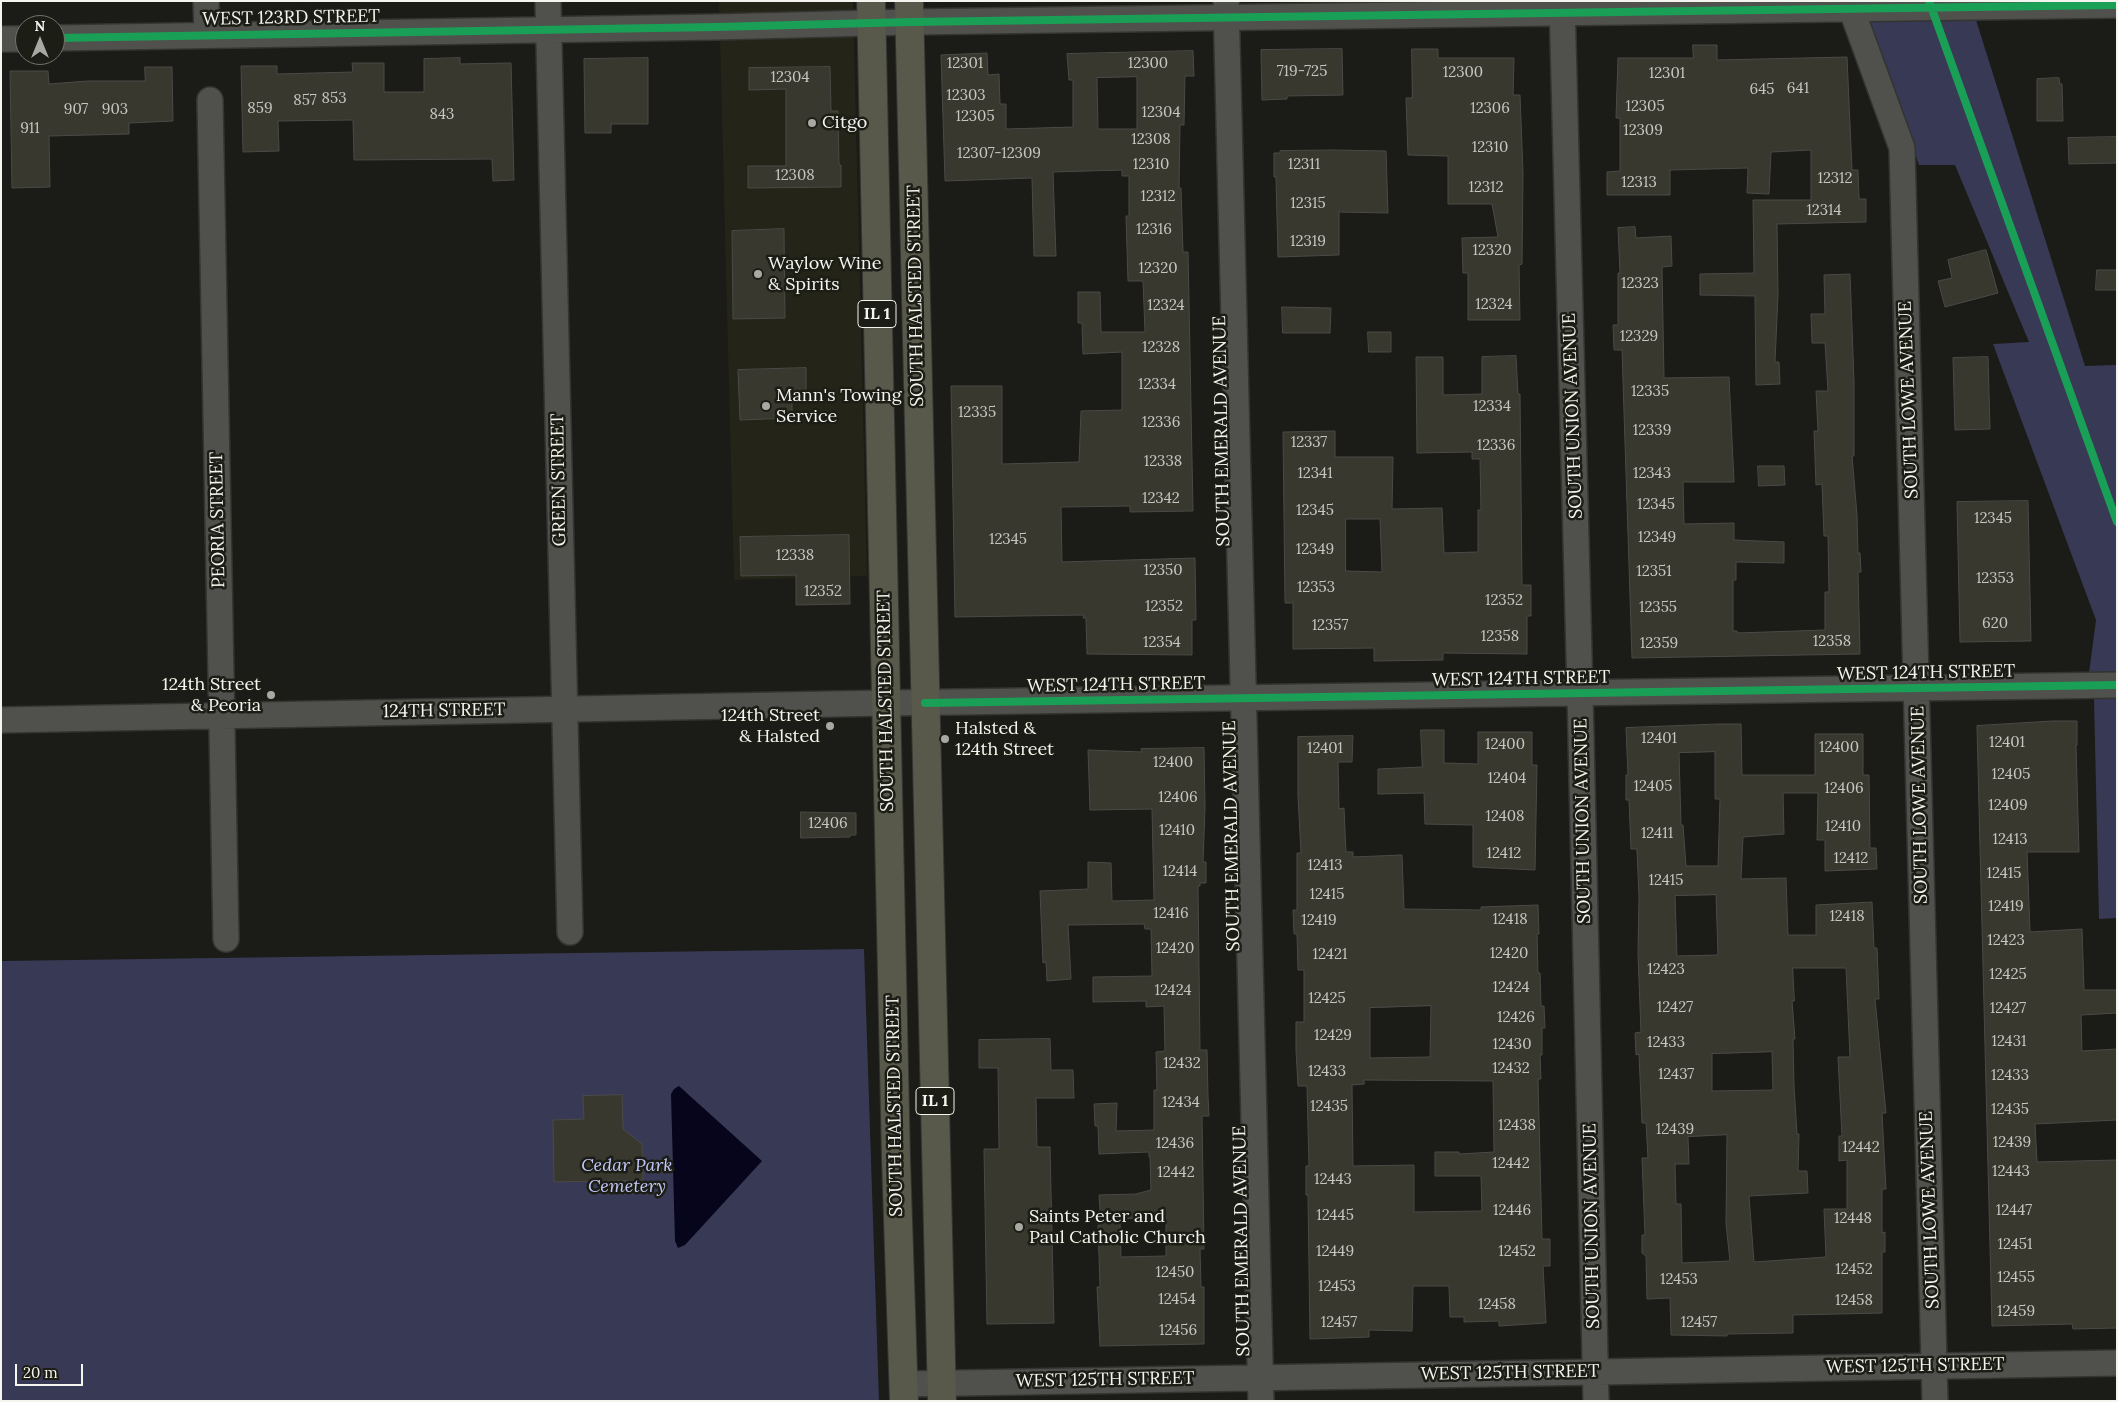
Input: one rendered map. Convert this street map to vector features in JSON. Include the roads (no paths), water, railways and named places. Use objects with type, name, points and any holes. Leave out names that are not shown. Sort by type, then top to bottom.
[{"type":"main road","name":"SOUTH HALSTED STREET","points":[[871,12],[896,1150],[904,1392]]},
{"type":"main road","name":"SOUTH HALSTED STREET","points":[[909,12],[942,1392]]},
{"type":"street","points":[[206,1],[207,35]]},
{"type":"street","name":"GREEN STREET","points":[[548,1],[570,932]]},
{"type":"street","name":"WEST 123RD STREET","points":[[65,38],[548,29],[871,12],[1562,7],[1851,8],[1981,4],[2117,5]]},
{"type":"street","name":"SOUTH UNION AVENUE","points":[[1562,7],[1596,1401]]},
{"type":"street","name":"SOUTH LOWE AVENUE","points":[[1851,8],[1902,148],[1935,1401]]},
{"type":"street","name":"SOUTH EMERALD AVENUE","points":[[1226,9],[1261,1389]]},
{"type":"street","points":[[1,39],[15,39]]},
{"type":"street","name":"PEORIA STREET","points":[[210,100],[226,940]]},
{"type":"street","name":"WEST 124TH STREET","points":[[886,703],[2117,685]]},
{"type":"street","name":"124TH STREET","points":[[1,720],[886,703]]},
{"type":"street","name":"WEST 125TH STREET","points":[[904,1392],[1261,1389],[1595,1372],[2117,1363]]},
{"type":"place","name":"Citgo","points":[[812,123]]},
{"type":"place","name":"Waylow Wine & Spirits","points":[[758,274]]},
{"type":"place","name":"Mann's Towing Service","points":[[766,406]]},
{"type":"place","name":"124th Street & Peoria","points":[[271,695]]},
{"type":"place","name":"124th Street & Halsted","points":[[830,726]]},
{"type":"place","name":"Halsted & 124th Street","points":[[945,739]]},
{"type":"place","name":"Saints Peter and Paul Catholic Church","points":[[1019,1227]]},
{"type":"park label","name":"Cedar Park Cemetery","points":[[627,1176]]}]
